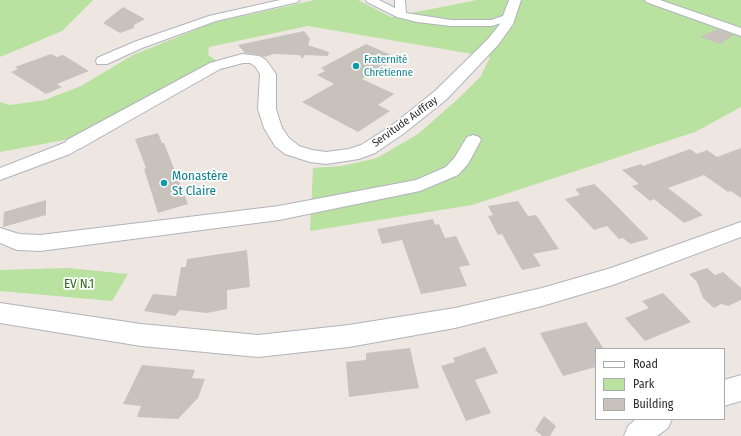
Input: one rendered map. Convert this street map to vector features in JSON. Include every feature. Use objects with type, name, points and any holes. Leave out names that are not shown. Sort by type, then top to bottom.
[{"type":"street","points":[[102,61],[207,20],[294,0]]},
{"type":"street","points":[[371,0],[401,15],[417,19],[475,24],[492,23],[509,17]]},
{"type":"street","points":[[400,0],[401,15]]},
{"type":"street","name":"Servitude Auffray","points":[[74,144],[215,66],[242,58],[254,58],[262,63],[268,74],[267,108],[273,128],[282,142],[292,150],[310,156],[326,158],[352,155],[368,149],[397,130],[442,95],[493,42],[509,17],[516,0]]},
{"type":"street","points":[[650,0],[741,32]]},
{"type":"street","points":[[0,235],[16,242],[40,243],[279,213],[326,204],[420,184],[439,177],[452,171],[462,160],[473,140]]},
{"type":"street","points":[[0,174],[64,150],[74,144]]},
{"type":"street","points":[[0,313],[141,335],[258,346],[349,336],[455,318],[542,297],[612,276],[741,229]]},
{"type":"street","points":[[725,393],[741,388]]},
{"type":"street","points":[[638,436],[650,424],[657,420]]},
{"type":"green space","points":[[0,0],[93,0],[62,31],[0,57]]},
{"type":"green space","points":[[315,0],[358,0],[391,17],[477,0],[741,0],[741,107],[695,132],[472,205],[310,231],[313,168],[342,166],[377,158],[418,134],[459,98],[481,76],[490,57],[308,26],[209,47],[208,55],[217,61],[75,138],[0,152],[0,102],[10,105],[45,100],[81,86],[133,55],[212,23]]},
{"type":"green space","name":"EV N.1","points":[[68,268],[128,274],[112,301],[0,291],[0,270]]},
{"type":"building","points":[[123,7],[145,19],[134,25],[134,28],[120,33],[103,23]]},
{"type":"building","points":[[717,29],[734,35],[720,44],[700,37]]},
{"type":"building","points":[[304,31],[310,39],[308,45],[329,52],[328,56],[304,55],[303,59],[299,55],[274,54],[264,57],[245,53],[238,45]]},
{"type":"building","points":[[366,44],[398,58],[362,79],[394,94],[378,105],[390,111],[358,132],[302,102],[334,84],[317,75],[325,71],[321,68]]},
{"type":"building","points":[[51,54],[57,57],[63,55],[89,71],[57,84],[62,87],[46,94],[11,72],[18,69],[15,67]]},
{"type":"building","name":"Monastère St Claire","points":[[158,133],[162,143],[164,143],[188,204],[158,213],[144,169],[146,168],[135,139]]},
{"type":"building","points":[[741,148],[741,198],[731,191],[728,192],[704,175],[668,188],[703,215],[684,223],[654,199],[650,201],[632,186],[639,184],[622,170],[641,164],[643,166],[690,149],[697,154],[707,150],[717,157]]},
{"type":"building","points":[[594,184],[649,239],[630,244],[623,238],[619,239],[607,226],[594,230],[565,199],[580,195],[575,189]]},
{"type":"building","points":[[46,200],[46,215],[3,227],[4,212]]},
{"type":"building","points":[[518,201],[528,216],[536,215],[559,249],[533,254],[541,266],[522,270],[502,234],[498,235],[488,216],[493,215],[488,206]]},
{"type":"building","points":[[433,219],[435,225],[439,224],[445,238],[456,236],[470,265],[459,267],[467,286],[421,294],[402,240],[382,244],[377,229]]},
{"type":"building","points":[[247,250],[250,287],[227,290],[227,309],[207,313],[180,310],[175,316],[144,311],[153,294],[176,296],[181,267],[186,267],[187,259]]},
{"type":"building","points":[[707,268],[715,275],[723,272],[741,288],[741,300],[728,306],[721,304],[714,308],[703,298],[697,282],[689,274]]},
{"type":"building","points":[[663,293],[691,322],[645,341],[625,318],[649,308],[642,301]]},
{"type":"building","points":[[586,322],[603,348],[595,348],[595,367],[563,376],[540,333]]},
{"type":"building","points":[[485,347],[498,373],[475,380],[491,413],[466,421],[441,366],[455,362],[453,358]]},
{"type":"building","points":[[410,348],[419,388],[349,397],[346,362],[366,360],[366,353]]},
{"type":"building","points":[[142,365],[195,370],[192,378],[205,379],[198,398],[178,419],[137,417],[141,406],[123,404]]},
{"type":"building","points":[[544,416],[556,426],[550,436],[542,436],[535,430]]},
{"type":"place","name":"Fraternité Chrétienne","points":[[356,66]]},
{"type":"place","name":"Monastère St Claire","points":[[164,183]]}]
